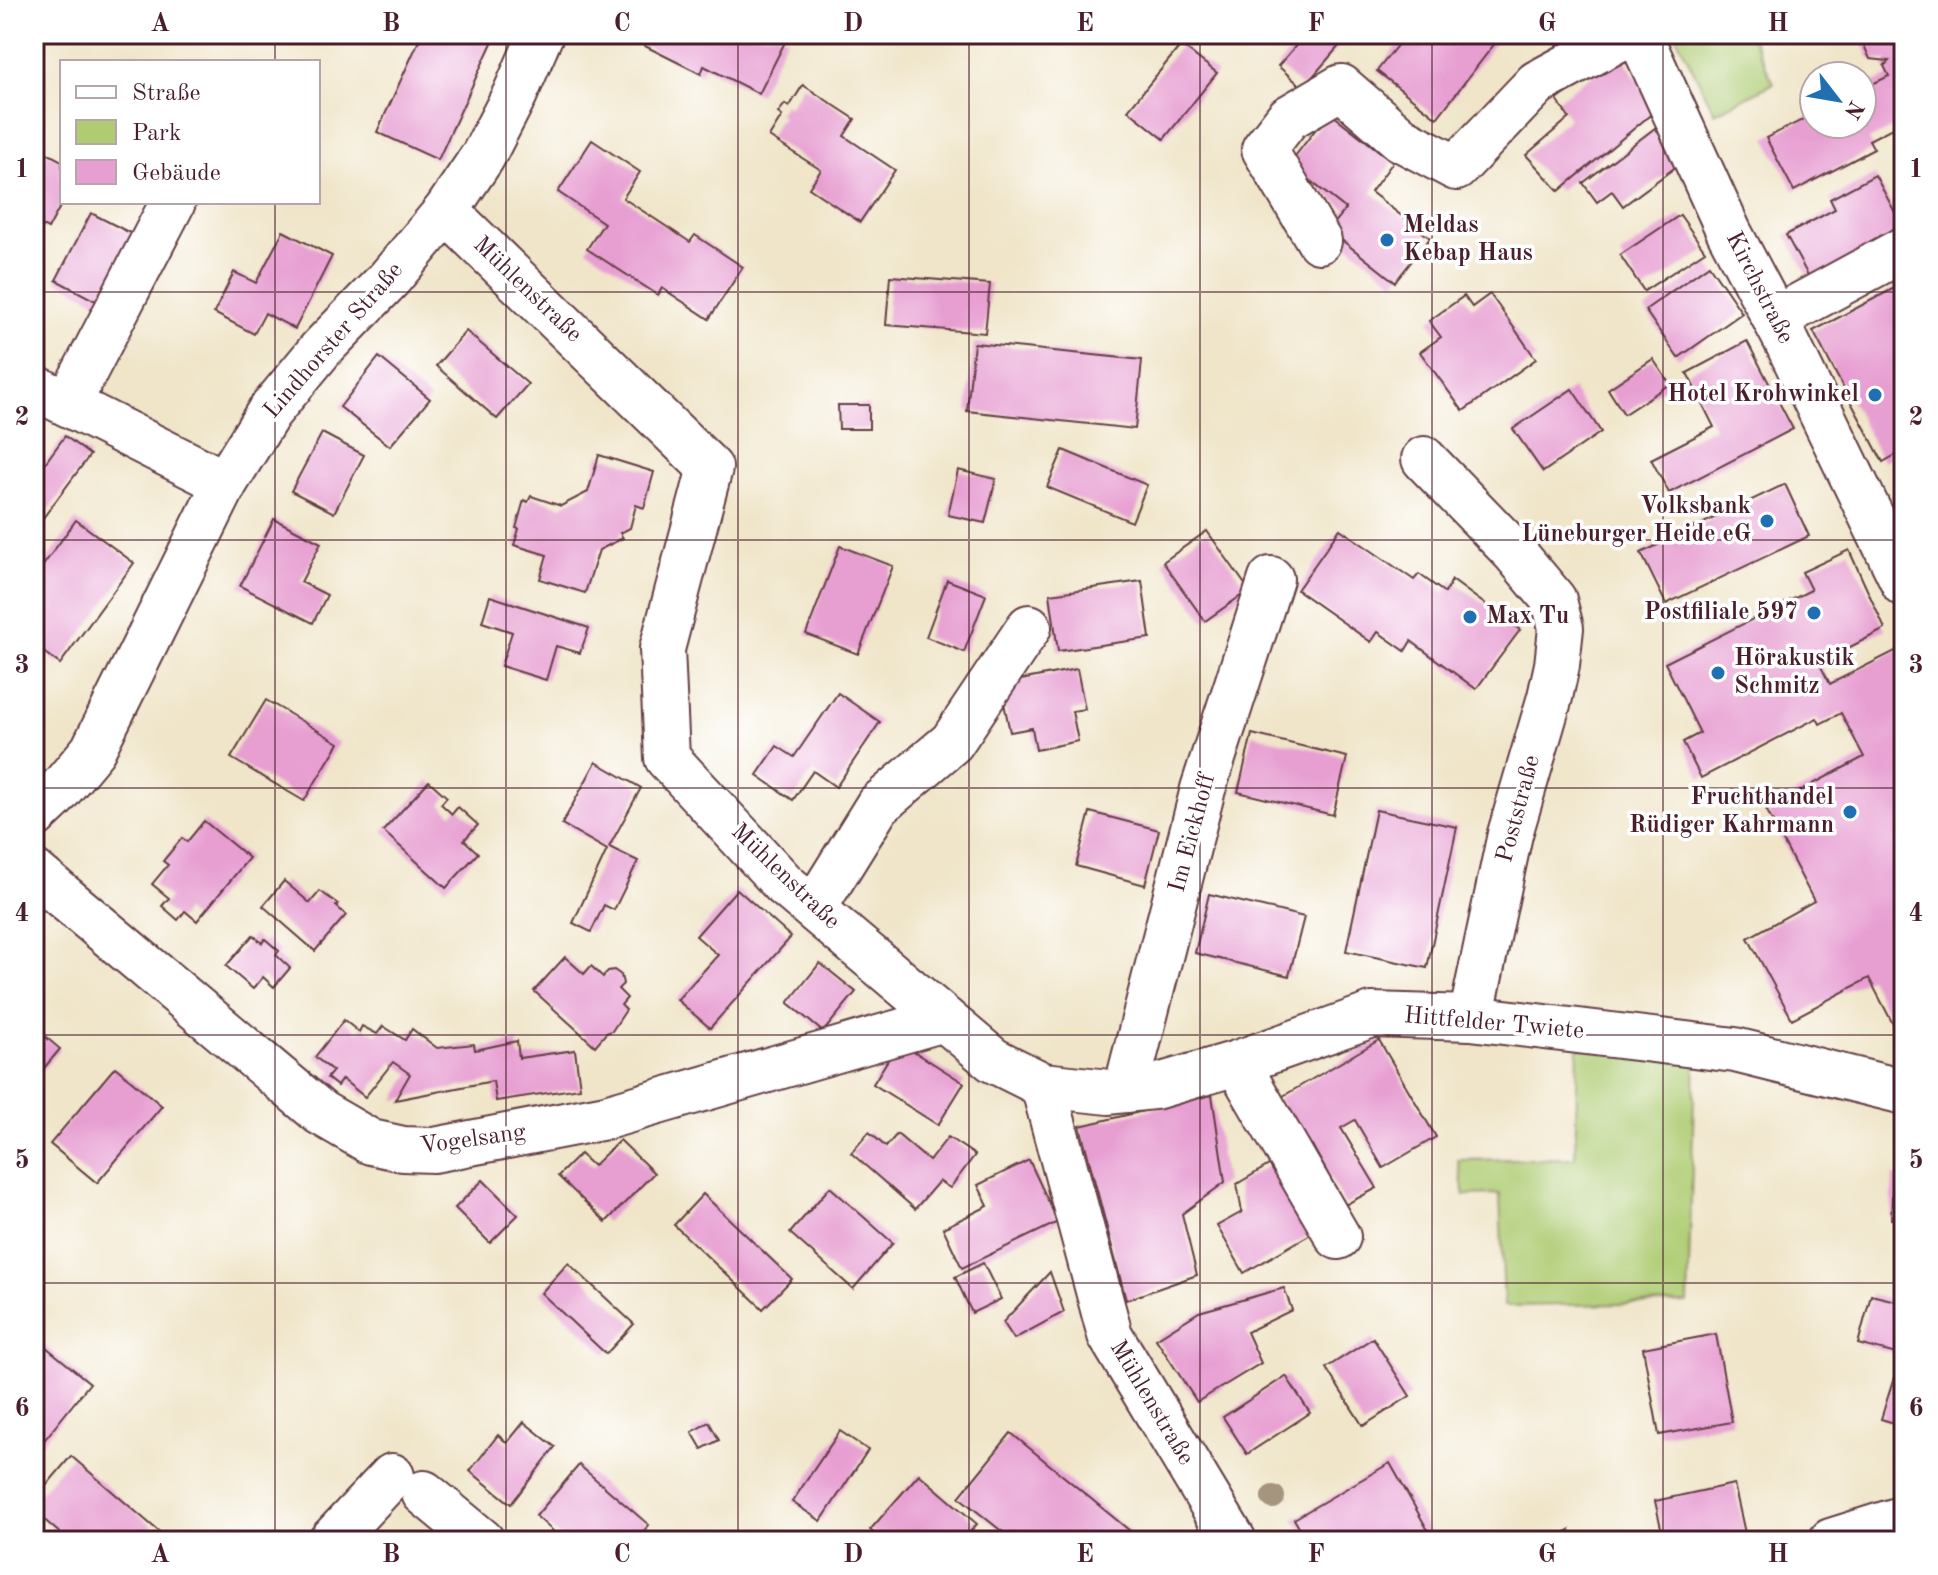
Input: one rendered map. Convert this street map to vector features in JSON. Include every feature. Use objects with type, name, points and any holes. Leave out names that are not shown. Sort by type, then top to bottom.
[{"type":"street","name":"Lindhorster Straße","points":[[34,816],[93,750],[225,483],[269,412],[321,349],[389,279],[446,211],[483,156],[541,34]]},
{"type":"street","points":[[1319,241],[1264,149],[1288,118],[1341,87],[1401,139],[1456,168],[1537,83],[1628,34]]},
{"type":"street","name":"Kirchstraße","points":[[1639,34],[1729,232],[1775,319],[1904,584]]},
{"type":"street","points":[[172,204],[51,396],[225,483]]},
{"type":"street","name":"Mühlenstraße","points":[[446,211],[710,468],[662,649],[667,758],[784,884],[993,1060],[1043,1085],[1110,1335],[1234,1541]]},
{"type":"street","points":[[1775,319],[1904,249]]},
{"type":"street","name":"Poststraße","points":[[1424,459],[1514,552],[1554,600],[1561,628],[1557,665],[1510,834],[1471,1018]]},
{"type":"street","name":"Im Eickhoff","points":[[1126,1090],[1203,789],[1271,579]]},
{"type":"street","points":[[814,908],[878,805],[952,742],[1029,627]]},
{"type":"street","name":"Vogelsang","points":[[34,872],[321,1113],[371,1142],[403,1149],[434,1150],[606,1117],[944,1019]]},
{"type":"street","name":"Hittfelder Twiete","points":[[1043,1085],[1109,1092],[1155,1087],[1237,1063],[1372,1015],[1471,1018],[1735,1050],[1904,1092]]},
{"type":"street","points":[[1237,1063],[1338,1237]]},
{"type":"street","points":[[331,1541],[408,1484],[482,1541]]},
{"type":"street","points":[[1831,1541],[1904,1518]]},
{"type":"green space","points":[[1675,34],[1750,34],[1774,83],[1715,113]]},
{"type":"green space","points":[[1578,1048],[1695,1061],[1688,1303],[1504,1306],[1500,1194],[1464,1195],[1458,1160],[1575,1158]]},
{"type":"building","points":[[422,34],[496,34],[438,160],[377,132]]},
{"type":"building","points":[[621,34],[778,34],[787,38],[759,94],[704,66],[701,74]]},
{"type":"building","points":[[1306,34],[1325,34],[1339,46],[1303,88],[1278,66]]},
{"type":"building","points":[[1406,34],[1502,34],[1437,118],[1377,71]]},
{"type":"building","points":[[1859,34],[1904,34],[1904,122],[1878,135],[1878,81],[1889,76],[1884,66],[1889,61],[1870,59]]},
{"type":"building","points":[[1181,45],[1217,73],[1164,139],[1128,110]]},
{"type":"building","points":[[1622,54],[1655,111],[1559,191],[1526,155],[1569,118],[1557,100]]},
{"type":"building","points":[[803,85],[855,119],[844,136],[895,170],[860,222],[809,188],[821,170],[769,137],[782,116],[778,113],[785,104],[789,107]]},
{"type":"building","points":[[1329,112],[1393,162],[1371,192],[1430,238],[1395,282],[1329,230],[1346,209],[1289,164]]},
{"type":"building","points":[[1798,122],[1798,140],[1869,140],[1874,149],[1794,191],[1766,138]]},
{"type":"building","points":[[1655,128],[1681,163],[1623,206],[1612,191],[1597,202],[1583,183]]},
{"type":"building","points":[[592,140],[640,172],[623,198],[690,242],[695,235],[743,267],[709,319],[662,288],[658,295],[587,249],[604,223],[558,192]]},
{"type":"building","points":[[34,146],[60,160],[61,204],[48,229],[34,221]]},
{"type":"building","points":[[1875,175],[1904,229],[1811,281],[1786,235],[1835,209],[1830,199]]},
{"type":"building","points":[[91,213],[138,237],[103,305],[56,280]]},
{"type":"building","points":[[1680,215],[1705,251],[1644,291],[1620,255]]},
{"type":"building","points":[[283,231],[332,256],[295,329],[265,313],[254,334],[214,313],[234,272],[256,283]]},
{"type":"building","points":[[1709,265],[1742,313],[1678,358],[1645,310]]},
{"type":"building","points":[[890,276],[990,284],[985,333],[886,325]]},
{"type":"building","points":[[1904,283],[1904,450],[1883,462],[1813,331]]},
{"type":"building","points":[[1490,294],[1536,359],[1463,411],[1420,352],[1441,337],[1429,321],[1464,296],[1472,307]]},
{"type":"building","points":[[466,331],[528,384],[497,419],[436,366]]},
{"type":"building","points":[[1747,341],[1793,429],[1669,493],[1651,459],[1714,427],[1687,373]]},
{"type":"building","points":[[974,343],[1142,360],[1135,429],[967,411]]},
{"type":"building","points":[[379,357],[430,399],[390,446],[340,407]]},
{"type":"building","points":[[1653,359],[1670,384],[1624,414],[1608,389]]},
{"type":"building","points":[[1572,389],[1601,432],[1543,472],[1513,429]]},
{"type":"building","points":[[838,405],[869,405],[869,429],[839,429]]},
{"type":"building","points":[[322,433],[364,455],[334,513],[291,491]]},
{"type":"building","points":[[65,436],[90,455],[34,530],[34,478]]},
{"type":"building","points":[[1063,450],[1147,485],[1132,522],[1047,487]]},
{"type":"building","points":[[599,455],[654,472],[644,508],[636,505],[630,528],[620,533],[623,538],[599,550],[585,593],[540,579],[547,555],[514,545],[524,500],[528,502],[531,496],[561,506],[588,492]]},
{"type":"building","points":[[958,470],[996,479],[985,523],[948,515]]},
{"type":"building","points":[[1785,484],[1809,536],[1666,604],[1641,553]]},
{"type":"building","points":[[274,519],[321,543],[301,582],[327,595],[313,623],[240,586]]},
{"type":"building","points":[[76,520],[134,563],[60,664],[34,645],[34,578]]},
{"type":"building","points":[[1340,529],[1414,580],[1419,574],[1445,593],[1452,580],[1520,630],[1476,689],[1411,641],[1405,651],[1378,632],[1371,642],[1297,590]]},
{"type":"building","points":[[1207,531],[1249,590],[1205,621],[1163,562]]},
{"type":"building","points":[[840,546],[893,566],[858,654],[806,634]]},
{"type":"building","points":[[1849,550],[1885,629],[1819,663],[1830,684],[1899,649],[1904,660],[1904,1045],[1869,978],[1792,1019],[1748,938],[1814,901],[1766,809],[1864,757],[1841,713],[1820,724],[1817,718],[1701,778],[1683,742],[1700,733],[1665,663],[1811,590],[1802,572]]},
{"type":"building","points":[[947,580],[986,595],[964,652],[926,637]]},
{"type":"building","points":[[1142,581],[1150,638],[1058,651],[1050,594]]},
{"type":"building","points":[[490,596],[589,628],[580,653],[556,646],[546,680],[501,666],[512,632],[482,622]]},
{"type":"building","points":[[1077,669],[1085,709],[1072,711],[1078,741],[1036,750],[1032,728],[1010,732],[1000,684]]},
{"type":"building","points":[[838,693],[880,722],[836,787],[813,771],[793,800],[757,775],[777,746],[794,757]]},
{"type":"building","points":[[266,700],[339,743],[304,801],[231,758]]},
{"type":"building","points":[[1252,734],[1347,757],[1333,815],[1238,792]]},
{"type":"building","points":[[596,762],[641,788],[609,847],[638,861],[614,910],[604,905],[591,932],[573,923],[607,850],[562,824]]},
{"type":"building","points":[[429,781],[447,797],[441,804],[452,814],[458,807],[478,825],[464,840],[478,853],[446,888],[383,831]]},
{"type":"building","points":[[1376,810],[1457,827],[1427,968],[1346,951]]},
{"type":"building","points":[[1090,812],[1159,830],[1145,885],[1076,866]]},
{"type":"building","points":[[204,821],[249,858],[197,921],[185,911],[178,920],[162,906],[169,898],[152,884],[168,865],[163,861],[182,838],[187,842]]},
{"type":"building","points":[[284,881],[310,903],[320,891],[338,904],[336,906],[346,915],[315,951],[263,906]]},
{"type":"building","points":[[737,889],[791,937],[710,1028],[677,1000],[718,955],[696,936]]},
{"type":"building","points":[[1209,894],[1304,917],[1289,976],[1195,953]]},
{"type":"building","points":[[253,935],[262,943],[265,939],[279,951],[276,955],[290,968],[274,987],[263,977],[253,989],[226,966]]},
{"type":"building","points":[[565,957],[584,974],[591,966],[603,977],[614,970],[621,975],[623,984],[618,989],[627,998],[621,1005],[626,1010],[612,1031],[606,1033],[595,1046],[534,991]]},
{"type":"building","points":[[820,963],[856,992],[823,1032],[788,1003]]},
{"type":"building","points":[[344,1020],[359,1032],[362,1026],[377,1034],[383,1026],[405,1040],[412,1029],[437,1048],[474,1044],[475,1050],[517,1041],[519,1058],[575,1050],[580,1088],[496,1101],[493,1081],[395,1100],[410,1074],[393,1062],[365,1097],[342,1079],[337,1086],[327,1078],[333,1071],[315,1057]]},
{"type":"building","points":[[34,1027],[60,1049],[34,1080]]},
{"type":"building","points":[[1379,1040],[1436,1137],[1383,1168],[1355,1120],[1341,1128],[1377,1188],[1345,1205],[1312,1145],[1306,1148],[1278,1099]]},
{"type":"building","points":[[899,1042],[964,1083],[938,1125],[873,1084]]},
{"type":"building","points":[[115,1067],[162,1106],[97,1183],[50,1144]]},
{"type":"building","points":[[1212,1095],[1225,1182],[1182,1214],[1197,1275],[1126,1300],[1080,1126]]},
{"type":"building","points":[[869,1132],[886,1147],[897,1134],[929,1161],[948,1137],[975,1155],[950,1188],[939,1181],[915,1209],[851,1153]]},
{"type":"building","points":[[620,1140],[654,1173],[606,1222],[558,1176],[580,1154],[593,1166]]},
{"type":"building","points":[[1286,1155],[1326,1225],[1244,1273],[1217,1226],[1242,1212],[1237,1184]]},
{"type":"building","points":[[1029,1160],[1058,1222],[962,1268],[943,1228],[988,1206],[978,1185]]},
{"type":"building","points":[[1893,1176],[1904,1177],[1904,1220],[1891,1219]]},
{"type":"building","points":[[483,1180],[518,1215],[490,1243],[455,1208]]},
{"type":"building","points":[[830,1187],[893,1243],[853,1289],[790,1233]]},
{"type":"building","points":[[703,1194],[792,1279],[763,1309],[674,1225]]},
{"type":"building","points":[[568,1263],[634,1324],[606,1354],[541,1293]]},
{"type":"building","points":[[983,1263],[1001,1299],[972,1313],[955,1277]]},
{"type":"building","points":[[1050,1272],[1064,1312],[1014,1339],[1003,1322]]},
{"type":"building","points":[[1284,1288],[1292,1310],[1247,1332],[1261,1363],[1197,1402],[1156,1339],[1199,1312]]},
{"type":"building","points":[[1871,1295],[1904,1303],[1904,1356],[1858,1344]]},
{"type":"building","points":[[1716,1334],[1732,1422],[1659,1435],[1643,1348]]},
{"type":"building","points":[[1373,1338],[1410,1396],[1363,1426],[1326,1368]]},
{"type":"building","points":[[34,1340],[90,1383],[34,1453]]},
{"type":"building","points":[[1896,1371],[1904,1373],[1904,1426],[1881,1419]]},
{"type":"building","points":[[1286,1376],[1310,1413],[1247,1454],[1223,1417]]},
{"type":"building","points":[[524,1422],[555,1447],[511,1504],[470,1471],[498,1435],[507,1443]]},
{"type":"building","points":[[709,1422],[719,1440],[702,1449],[692,1432]]},
{"type":"building","points":[[840,1431],[868,1450],[821,1521],[792,1502]]},
{"type":"building","points":[[1011,1433],[1130,1531],[1122,1541],[1014,1541],[959,1497]]},
{"type":"building","points":[[71,1456],[170,1541],[69,1541],[34,1511],[34,1500]]},
{"type":"building","points":[[1390,1463],[1434,1541],[1307,1541],[1294,1519]]},
{"type":"building","points":[[579,1465],[649,1525],[635,1541],[564,1541],[536,1516]]},
{"type":"building","points":[[919,1474],[977,1524],[962,1541],[883,1541],[870,1530]]},
{"type":"building","points":[[1734,1484],[1745,1533],[1709,1541],[1664,1541],[1655,1501]]},
{"type":"building","points":[[1570,1530],[1575,1541],[1549,1541]]},
{"type":"place","name":"Meldas Kebap Haus","points":[[1387,240]]},
{"type":"place","name":"Hotel Krohwinkel","points":[[1875,395]]},
{"type":"place","name":"Volksbank Lüneburger Heide eG","points":[[1767,521]]},
{"type":"place","name":"Postfiliale 597","points":[[1814,613]]},
{"type":"place","name":"Max Tu","points":[[1470,617]]},
{"type":"place","name":"Hörakustik Schmitz","points":[[1718,673]]},
{"type":"place","name":"Fruchthandel Rüdiger Kahrmann","points":[[1850,812]]}]
